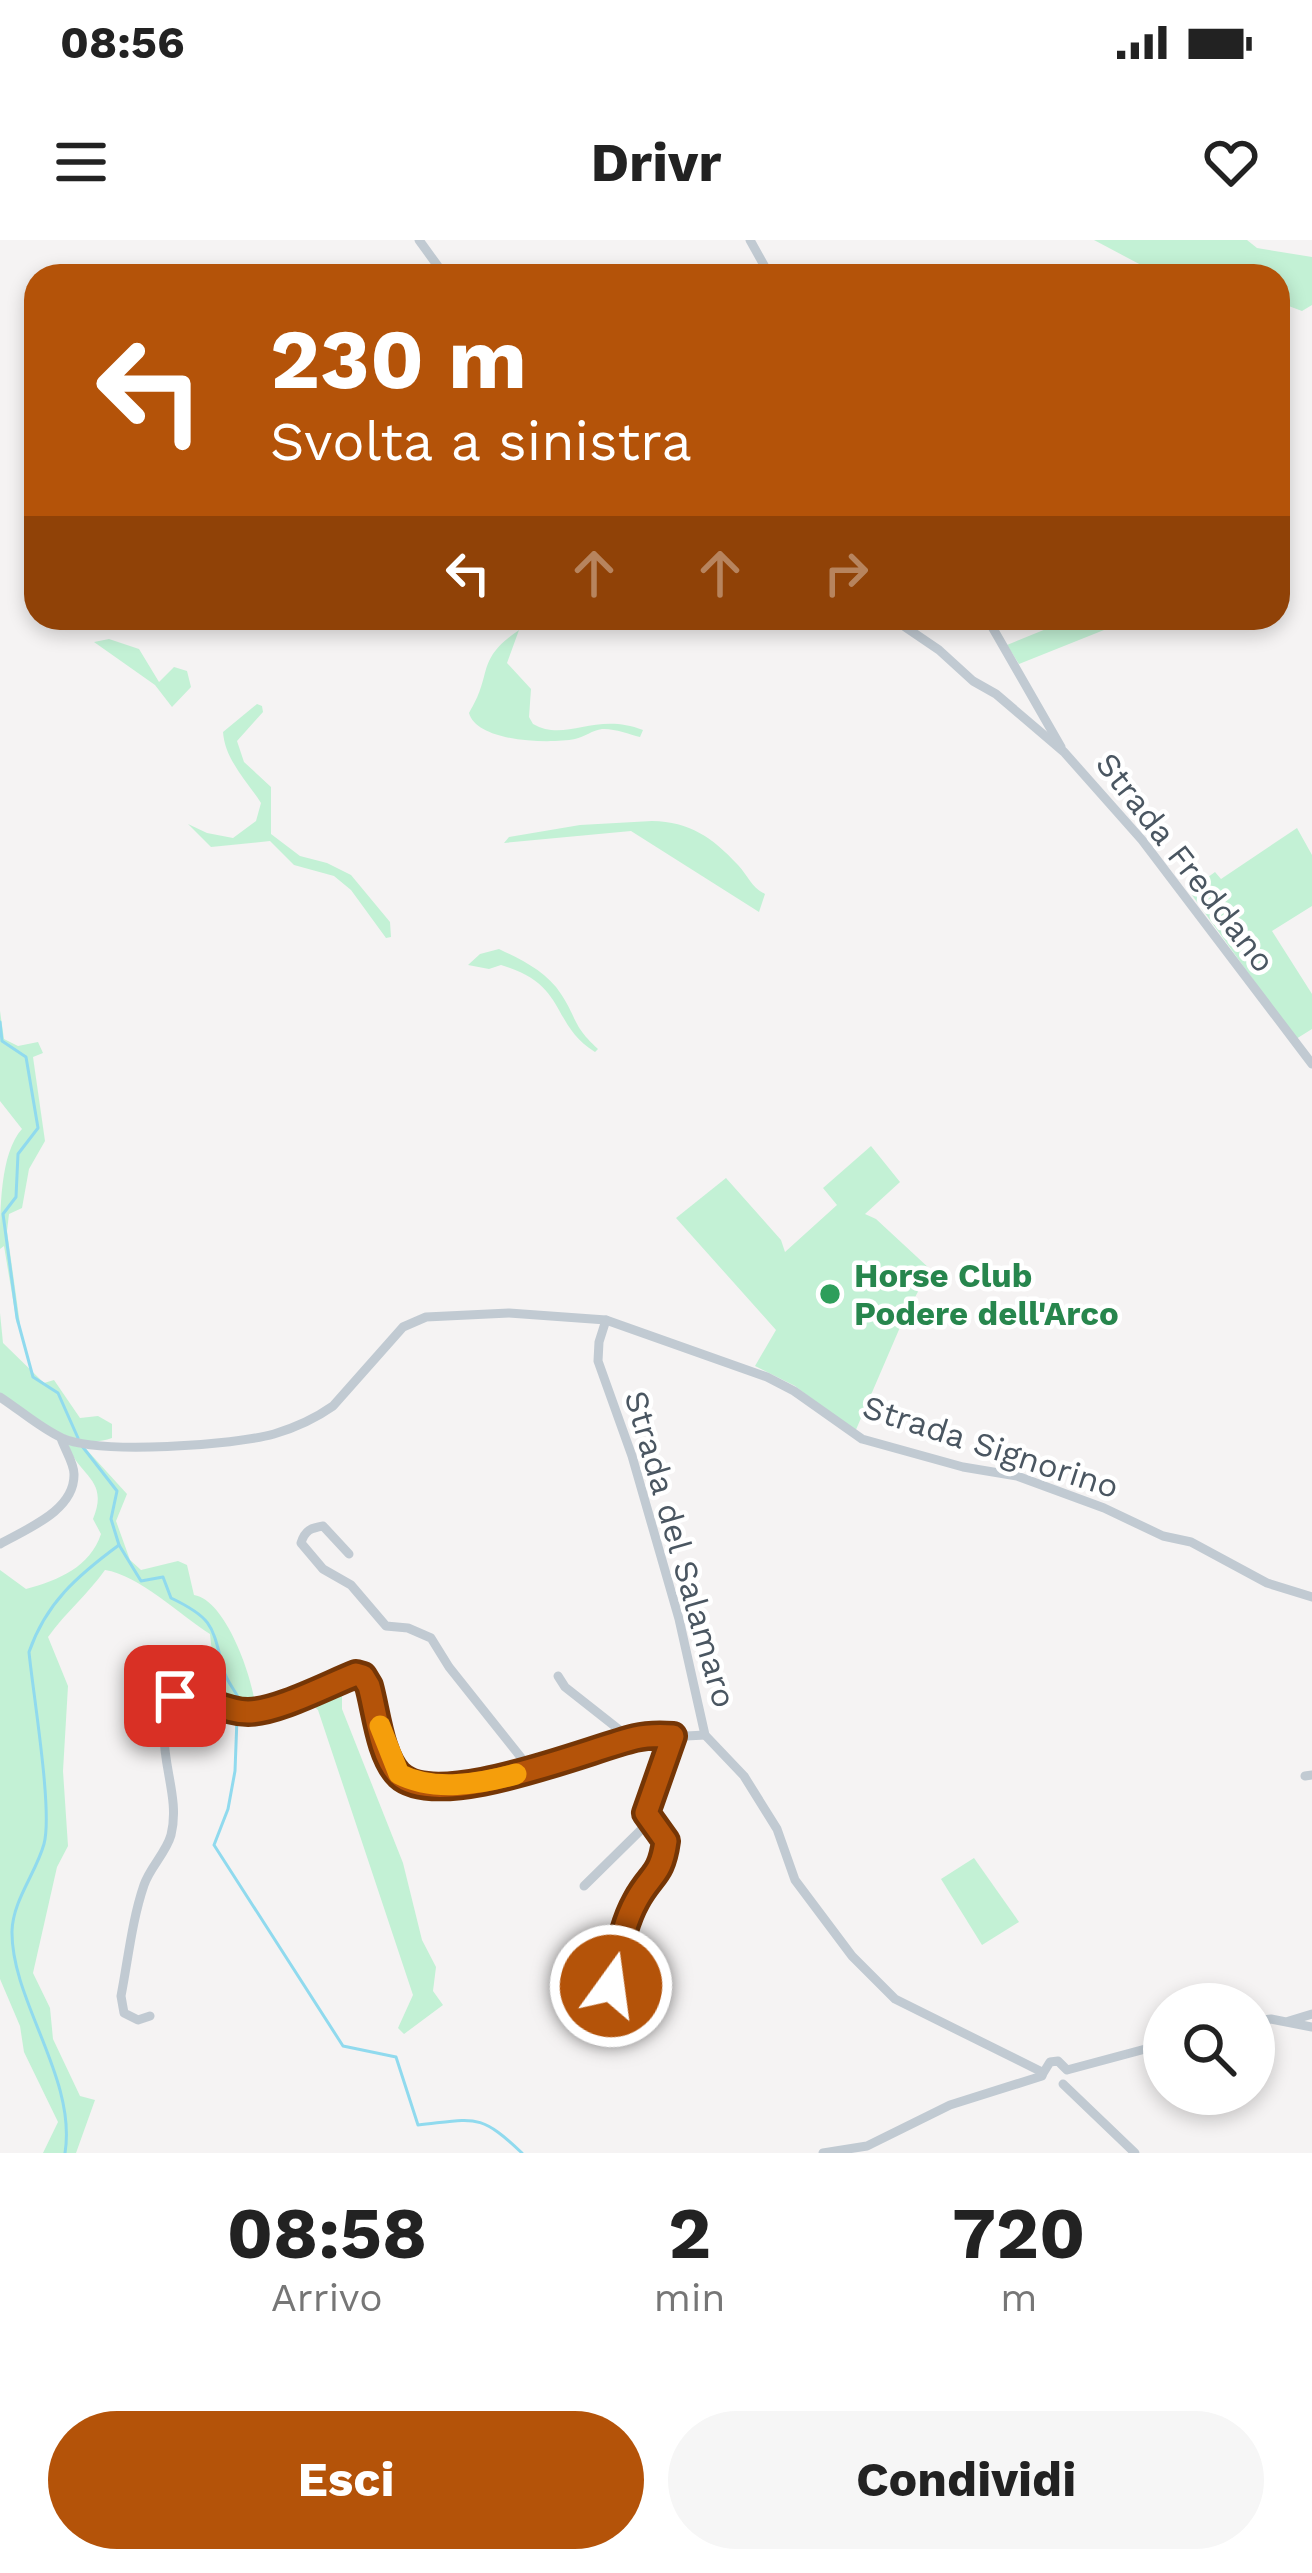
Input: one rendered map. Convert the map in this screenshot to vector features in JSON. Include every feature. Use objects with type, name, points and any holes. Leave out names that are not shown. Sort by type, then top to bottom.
[{"type":"street","name":"Strada Freddano","points":[[910,630],[1064,752],[1142,840],[1312,1064]]},
{"type":"street","points":[[994,630],[1064,752]]},
{"type":"street","name":"Strada Signorino","points":[[0,1397],[61,1438],[98,1446],[180,1445],[273,1434],[333,1406],[413,1321],[443,1313],[606,1320],[767,1377],[862,1439],[963,1467],[1017,1476],[1163,1536],[1191,1542],[1267,1582],[1312,1597]]},
{"type":"street","name":"Strada del Salamaro","points":[[606,1320],[598,1361],[632,1456],[679,1619],[706,1735],[744,1776],[776,1828],[795,1880],[852,1956],[895,1999],[1042,2074],[1052,2087],[1064,2084]]},
{"type":"street","points":[[0,1544],[53,1513],[69,1493],[74,1472],[61,1438]]},
{"type":"street","points":[[349,1554],[323,1526],[304,1534],[302,1543],[310,1557],[351,1585],[386,1626],[408,1628],[431,1638],[531,1770]]},
{"type":"street","points":[[150,2016],[138,2020],[124,2013],[121,1996],[146,1878],[171,1834],[163,1733],[175,1696],[191,1695],[251,1712],[356,1674],[363,1676],[388,1754],[399,1774],[415,1783],[492,1780],[631,1738],[706,1735]]},
{"type":"street","points":[[558,1676],[565,1687],[631,1738]]},
{"type":"street","points":[[568,1977],[605,1995],[610,1992],[628,1918],[637,1898],[660,1873],[666,1841],[646,1813],[673,1736]]},
{"type":"street","points":[[584,1886],[650,1821]]},
{"type":"street","points":[[1288,2021],[1312,2014]]},
{"type":"street","points":[[1275,2021],[1312,2026]]},
{"type":"street","points":[[823,2153],[867,2146],[950,2105],[1042,2074],[1054,2061],[1067,2070],[1143,2050]]},
{"type":"street","points":[[1067,2070],[1064,2084],[1135,2153]]},
{"type":"green space","points":[[1094,240],[1247,240],[1257,248],[1312,257],[1312,305],[1302,311],[1290,306],[1290,264],[1139,264]]},
{"type":"green space","points":[[519,630],[507,663],[531,689],[533,724],[557,730],[626,725],[643,730],[640,737],[602,729],[575,739],[532,741],[499,735],[475,723],[469,713],[490,659]]},
{"type":"green space","points":[[1044,630],[1104,630],[1019,664],[1007,645]]},
{"type":"green space","points":[[109,639],[139,649],[159,682],[174,667],[187,671],[191,687],[172,707],[155,685],[94,642]]},
{"type":"green space","points":[[257,704],[263,712],[237,741],[244,762],[271,787],[271,834],[300,856],[351,875],[390,922],[391,937],[386,938],[351,890],[334,876],[294,865],[270,841],[211,847],[188,824],[233,838],[256,821],[261,803],[232,761],[223,732]]},
{"type":"green space","points":[[652,821],[689,828],[719,846],[765,894],[759,912],[631,831],[504,843],[509,837],[580,825]]},
{"type":"green space","points":[[1297,828],[1312,855],[1312,906],[1272,931],[1312,994],[1312,1029],[1296,1039],[1189,891],[1215,872],[1221,879]]},
{"type":"green space","points":[[499,949],[549,979],[598,1049],[595,1052],[570,1029],[538,983],[501,965],[489,969],[468,965],[480,954]]},
{"type":"green space","points":[[0,1011],[4,1039],[18,1046],[38,1042],[43,1053],[33,1057],[45,1141],[29,1169],[22,1208],[9,1214],[7,1231],[20,1324],[4,1246],[0,1249],[5,1167],[22,1129],[0,1101]]},
{"type":"green space","name":"Horse Club Podere dell'Arco","points":[[871,1146],[900,1182],[865,1214],[930,1269],[855,1432],[795,1386],[755,1366],[776,1330],[676,1218],[726,1178],[781,1240],[785,1252],[837,1205],[823,1188]]},
{"type":"green space","points":[[0,1313],[3,1343],[44,1383],[54,1380],[80,1418],[98,1416],[112,1424],[112,1438],[97,1441],[67,1436],[0,1394]]},
{"type":"green space","points":[[68,1444],[86,1449],[127,1494],[116,1521],[130,1560],[141,1570],[178,1561],[187,1565],[194,1595],[217,1611],[236,1642],[256,1710],[232,1709],[216,1673],[210,1634],[118,1573],[105,1570],[48,1637],[68,1686],[63,1771],[68,1846],[57,1867],[33,1973],[50,2008],[53,2039],[80,2096],[95,2100],[76,2153],[43,2153],[58,2122],[24,2052],[20,2026],[0,1979],[0,1570],[26,1589],[72,1571],[96,1545],[101,1534],[93,1519],[98,1494]]},
{"type":"green space","points":[[350,1681],[342,1692],[342,1709],[403,1863],[422,1940],[436,1967],[433,1991],[443,2005],[404,2034],[398,2028],[413,1995],[318,1710],[305,1698]]},
{"type":"green space","points":[[974,1858],[1019,1922],[982,1945],[941,1879]]},
{"type":"waterway","points":[[0,1022],[2,1041],[26,1057],[38,1128],[18,1154],[16,1197],[3,1214],[17,1318],[33,1377],[58,1393],[78,1438]]},
{"type":"waterway","points":[[65,2153],[62,2097],[22,1985],[12,1931],[46,1828],[29,1652],[44,1619],[65,1592],[119,1545],[111,1519],[117,1491],[82,1446]]},
{"type":"waterway","points":[[119,1545],[141,1581],[163,1577],[171,1598],[210,1626],[225,1675],[241,1704]]},
{"type":"waterway","points":[[237,1718],[235,1771],[228,1809],[214,1845],[343,2046],[396,2057],[418,2125],[475,2121],[496,2130],[522,2153]]},
{"type":"slow traffic","points":[[380,1726],[399,1774],[415,1783],[454,1785],[516,1774]]},
{"type":"place","name":"Horse Club Podere dell'Arco","points":[[830,1294]]},
{"type":"route","points":[[175,1696],[191,1695],[251,1712],[356,1674],[363,1676],[388,1754],[399,1774],[415,1783],[492,1780],[631,1738],[673,1736],[646,1813],[666,1841],[660,1873],[637,1898],[628,1918],[611,1986]]}]
